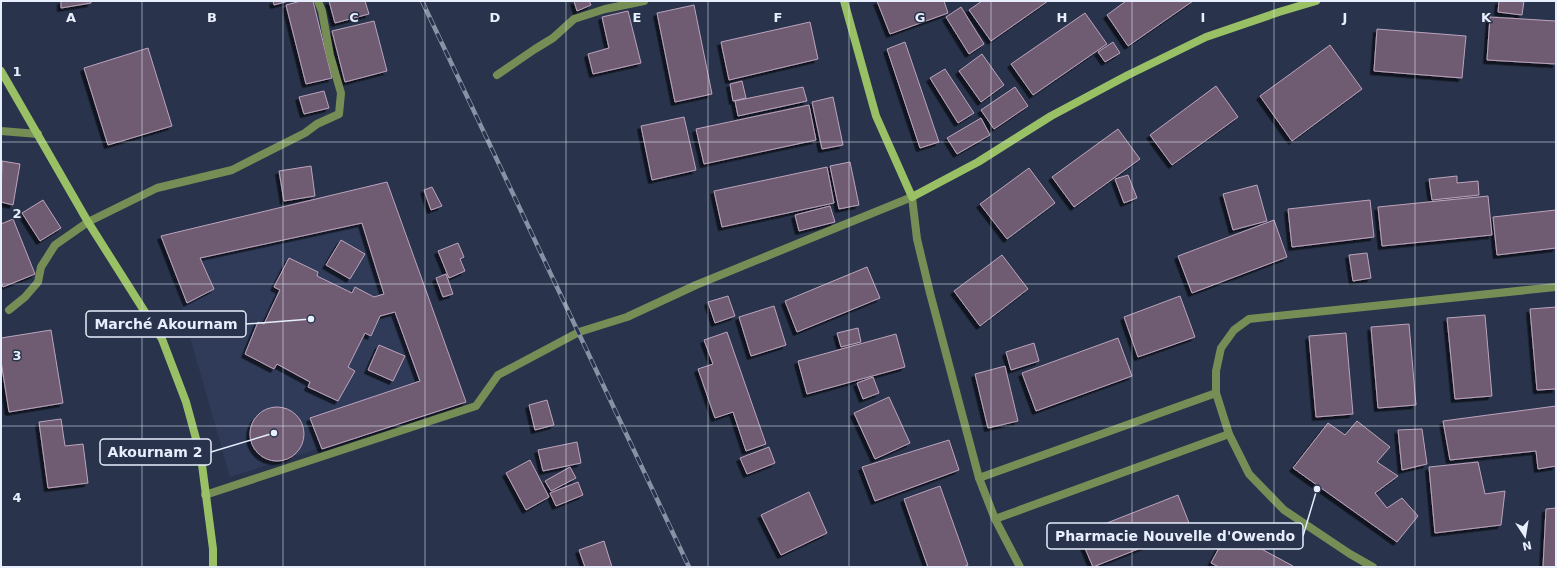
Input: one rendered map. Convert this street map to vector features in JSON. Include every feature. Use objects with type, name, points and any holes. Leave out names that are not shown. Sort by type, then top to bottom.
[{"type":"street","points":[[9,310],[25,298],[38,282],[40,267],[55,245],[88,222],[157,188],[232,170],[305,134],[317,124],[339,114],[341,93],[330,55],[322,11],[318,1]]},
{"type":"street","points":[[497,75],[534,49],[553,38],[574,19],[605,9],[644,1]]},
{"type":"street","points":[[844,1],[876,116],[912,197],[918,239],[930,293],[979,478],[995,519],[1020,567]]},
{"type":"street","points":[[205,495],[476,406],[498,375],[579,332],[627,317],[696,285],[912,197],[978,162],[1051,116],[1128,75],[1206,38],[1279,12],[1316,1]]},
{"type":"street","points":[[1,71],[88,222],[162,339],[186,402],[201,457],[213,549],[213,567]]},
{"type":"street","points":[[1,131],[38,134]]},
{"type":"street","points":[[1372,567],[1284,510],[1249,474],[1229,434],[1216,393],[1216,371],[1221,348],[1234,330],[1249,319],[1556,287]]},
{"type":"street","points":[[979,478],[1216,393]]},
{"type":"street","points":[[995,519],[1229,434]]},
{"type":"shaded area","points":[[387,182],[466,402],[230,477],[161,236]]},
{"type":"building","points":[[61,1],[91,1],[91,3],[61,8]]},
{"type":"building","points":[[273,1],[289,1],[274,5]]},
{"type":"building","points":[[301,1],[313,1],[332,78],[306,84],[286,5]]},
{"type":"building","points":[[329,1],[365,1],[369,14],[335,23]]},
{"type":"building","points":[[574,1],[589,1],[591,5],[577,11]]},
{"type":"building","points":[[877,1],[944,1],[948,13],[890,34]]},
{"type":"building","points":[[982,1],[1048,1],[991,41],[969,10]]},
{"type":"building","points":[[1126,1],[1193,1],[1128,46],[1107,15]]},
{"type":"building","points":[[1499,1],[1524,1],[1522,15],[1498,12]]},
{"type":"building","points":[[694,5],[712,94],[675,102],[657,13]]},
{"type":"building","points":[[961,7],[984,44],[969,54],[946,17]]},
{"type":"building","points":[[628,11],[641,63],[593,74],[588,54],[609,48],[602,17]]},
{"type":"building","points":[[1085,13],[1107,44],[1033,95],[1011,64]]},
{"type":"building","points":[[1490,17],[1556,21],[1556,64],[1487,60]]},
{"type":"building","points":[[374,21],[387,71],[345,82],[332,31]]},
{"type":"building","points":[[810,22],[818,59],[729,80],[721,42]]},
{"type":"building","points":[[1377,29],[1466,36],[1462,78],[1374,71]]},
{"type":"building","points":[[905,42],[939,142],[920,148],[887,49]]},
{"type":"building","points":[[1113,42],[1120,53],[1105,62],[1098,52]]},
{"type":"building","points":[[1330,45],[1362,89],[1292,141],[1260,96]]},
{"type":"building","points":[[148,48],[172,126],[108,145],[84,68]]},
{"type":"building","points":[[982,54],[1004,85],[981,102],[959,71]]},
{"type":"building","points":[[945,69],[974,113],[958,123],[930,78]]},
{"type":"building","points":[[742,81],[746,98],[733,101],[730,84]]},
{"type":"building","points":[[1216,86],[1238,117],[1172,165],[1150,135]]},
{"type":"building","points":[[803,87],[807,101],[738,116],[735,101]]},
{"type":"building","points":[[1015,87],[1028,106],[994,129],[981,110]]},
{"type":"building","points":[[324,91],[329,108],[304,114],[299,97]]},
{"type":"building","points":[[833,97],[843,145],[822,149],[812,102]]},
{"type":"building","points":[[809,105],[816,140],[704,164],[696,129]]},
{"type":"building","points":[[684,117],[696,170],[652,180],[641,126]]},
{"type":"building","points":[[981,118],[990,135],[957,154],[947,138]]},
{"type":"building","points":[[1118,129],[1140,159],[1074,207],[1052,177]]},
{"type":"building","points":[[2,161],[20,164],[13,205],[1,202]]},
{"type":"building","points":[[850,162],[859,205],[839,209],[830,166]]},
{"type":"building","points":[[311,166],[315,196],[284,201],[279,171]]},
{"type":"building","points":[[827,167],[834,203],[722,227],[714,191]]},
{"type":"building","points":[[1029,168],[1055,203],[1007,239],[980,204]]},
{"type":"building","points":[[1128,175],[1137,198],[1124,203],[1115,179]]},
{"type":"building","points":[[1457,176],[1457,183],[1478,181],[1479,195],[1432,200],[1429,179]]},
{"type":"building","points":[[387,182],[466,402],[322,449],[310,418],[420,381],[395,312],[380,316],[371,336],[365,333],[348,367],[355,371],[338,401],[308,387],[310,382],[277,364],[274,369],[245,354],[258,322],[264,324],[280,290],[274,287],[289,258],[318,272],[317,276],[352,293],[355,287],[374,297],[384,294],[362,223],[200,258],[214,289],[187,303],[161,236]]},
{"type":"building","points":[[1257,185],[1267,221],[1233,230],[1223,194]]},
{"type":"building","points":[[432,187],[442,206],[431,210],[424,190]]},
{"type":"building","points":[[1488,196],[1492,235],[1382,246],[1378,207]]},
{"type":"building","points":[[43,200],[61,228],[40,241],[22,213]]},
{"type":"building","points":[[1370,200],[1374,237],[1292,247],[1288,209]]},
{"type":"building","points":[[830,206],[835,222],[799,231],[795,215]]},
{"type":"building","points":[[1556,210],[1556,248],[1497,255],[1493,217]]},
{"type":"building","points":[[13,219],[35,274],[3,287],[1,282],[1,224]]},
{"type":"building","points":[[1274,220],[1287,257],[1192,293],[1178,256]]},
{"type":"building","points":[[341,240],[365,254],[350,279],[326,265]]},
{"type":"building","points":[[458,243],[464,257],[460,259],[465,271],[449,278],[438,251]]},
{"type":"building","points":[[1367,253],[1371,278],[1353,281],[1349,255]]},
{"type":"building","points":[[1002,255],[1028,289],[980,326],[954,291]]},
{"type":"building","points":[[867,267],[880,298],[797,332],[785,301]]},
{"type":"building","points":[[446,274],[453,294],[443,297],[436,278]]},
{"type":"building","points":[[728,296],[735,316],[715,323],[708,302]]},
{"type":"building","points":[[1180,296],[1195,337],[1138,357],[1124,317]]},
{"type":"building","points":[[774,306],[786,345],[751,356],[739,317]]},
{"type":"building","points":[[1556,307],[1556,389],[1537,390],[1530,309]]},
{"type":"building","points":[[1485,315],[1492,396],[1455,399],[1447,318]]},
{"type":"building","points":[[1409,324],[1416,405],[1378,408],[1371,327]]},
{"type":"building","points":[[858,328],[861,342],[841,347],[837,333]]},
{"type":"building","points":[[51,330],[63,403],[9,412],[1,361],[1,338]]},
{"type":"building","points":[[727,332],[766,444],[746,451],[733,412],[715,418],[698,369],[713,364],[704,340]]},
{"type":"building","points":[[1346,333],[1353,414],[1316,417],[1309,336]]},
{"type":"building","points":[[896,334],[905,367],[807,394],[798,361]]},
{"type":"building","points":[[1118,338],[1132,376],[1036,411],[1022,373]]},
{"type":"building","points":[[1034,343],[1039,361],[1011,370],[1006,352]]},
{"type":"building","points":[[379,345],[405,356],[393,381],[368,370]]},
{"type":"building","points":[[1005,366],[1018,421],[988,428],[975,374]]},
{"type":"building","points":[[873,377],[879,393],[863,399],[857,383]]},
{"type":"building","points":[[889,397],[910,443],[875,459],[854,413]]},
{"type":"building","points":[[547,400],[554,425],[535,430],[529,405]]},
{"type":"building","points":[[1556,406],[1556,466],[1538,469],[1536,451],[1450,460],[1443,421]]},
{"type":"building","points":[[272,407],[282,407],[292,411],[300,419],[304,429],[304,439],[300,449],[292,457],[282,461],[272,461],[262,457],[254,449],[250,439],[250,429],[254,419],[262,411]]},
{"type":"building","points":[[61,419],[65,446],[83,444],[88,483],[48,488],[39,422]]},
{"type":"building","points":[[1357,421],[1390,447],[1377,462],[1398,476],[1375,493],[1387,508],[1402,498],[1418,516],[1397,542],[1293,468],[1328,423],[1345,435]]},
{"type":"building","points":[[1422,429],[1427,464],[1402,470],[1398,430]]},
{"type":"building","points":[[949,440],[959,470],[875,501],[862,467]]},
{"type":"building","points":[[577,442],[581,463],[543,471],[538,450]]},
{"type":"building","points":[[769,447],[775,463],[747,474],[740,458]]},
{"type":"building","points":[[530,460],[549,497],[526,510],[506,473]]},
{"type":"building","points":[[1478,462],[1485,494],[1505,491],[1501,525],[1435,533],[1429,467]]},
{"type":"building","points":[[570,467],[576,478],[551,491],[545,481]]},
{"type":"building","points":[[578,482],[583,495],[556,506],[550,493]]},
{"type":"building","points":[[940,486],[968,565],[963,567],[928,567],[904,499]]},
{"type":"building","points":[[809,492],[827,533],[781,555],[761,515]]},
{"type":"building","points":[[1178,495],[1191,528],[1093,567],[1079,534]]},
{"type":"building","points":[[1556,508],[1556,567],[1543,567],[1546,509]]},
{"type":"building","points":[[1228,531],[1293,566],[1219,567],[1211,563]]},
{"type":"building","points":[[604,541],[612,567],[585,567],[579,550]]},
{"type":"railway","points":[[422,1],[689,567]]},
{"type":"place","name":"Marché Akournam","points":[[311,319]]},
{"type":"place","name":"Akournam 2","points":[[274,433]]},
{"type":"place","name":"Pharmacie Nouvelle d'Owendo","points":[[1317,489]]}]
